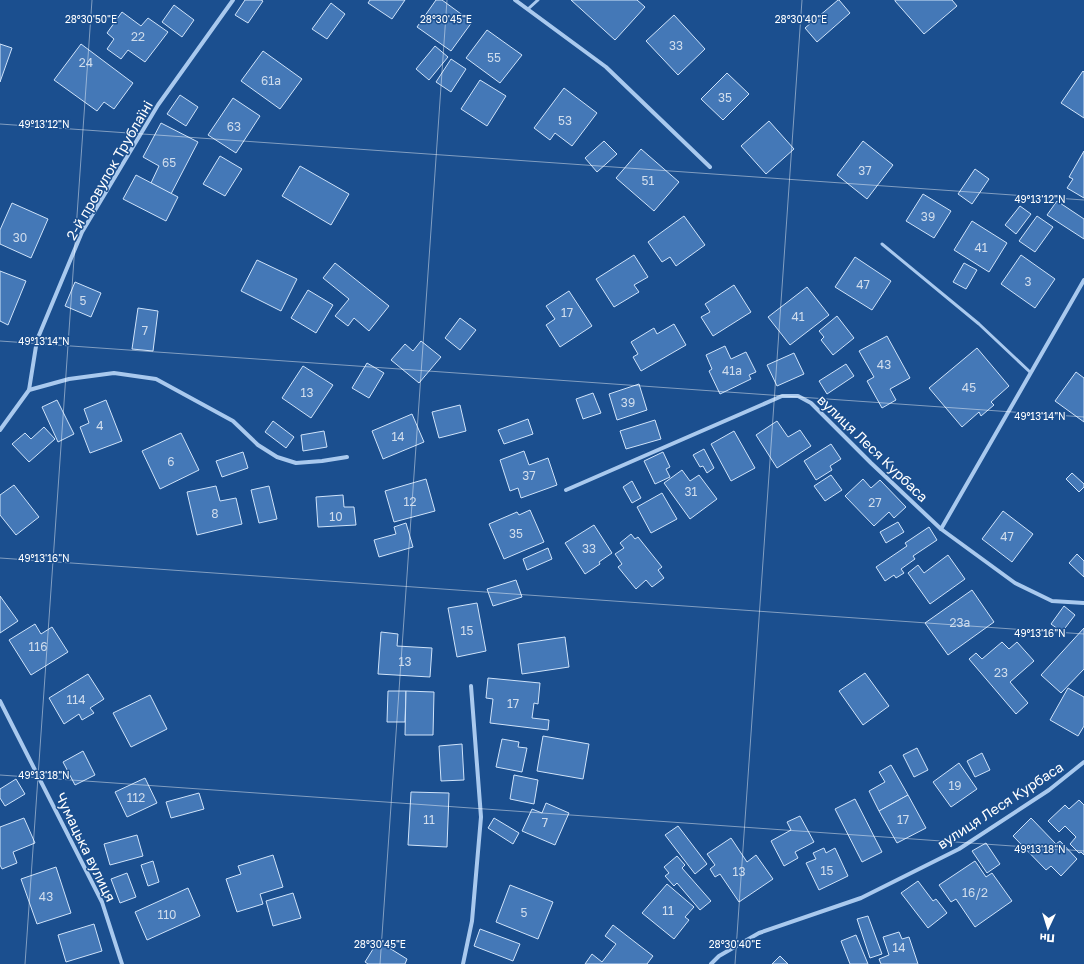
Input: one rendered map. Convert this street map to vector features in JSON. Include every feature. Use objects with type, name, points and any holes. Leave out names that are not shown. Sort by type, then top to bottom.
[{"type":"street","name":"2-й провулок Трублаїні","points":[[29,390],[37,340],[82,232],[158,105],[234,0]]},
{"type":"street","points":[[515,0],[606,67],[710,167]]},
{"type":"street","points":[[941,529],[1084,280]]},
{"type":"street","points":[[0,430],[29,390],[69,379],[114,373],[156,379],[233,421],[258,445],[277,457],[296,463],[347,457]]},
{"type":"street","name":"вулиця Леся Курбаса","points":[[566,490],[782,396],[798,396],[811,403],[870,463],[941,529],[1015,583],[1052,601],[1084,603]]},
{"type":"street","points":[[463,964],[472,921],[481,817],[472,686]]},
{"type":"street","name":"Чумацька вулиця","points":[[0,701],[102,902],[122,964]]},
{"type":"street","name":"вулиця Леся Курбаса","points":[[710,964],[719,956],[759,932],[861,898],[959,849],[1049,790],[1084,762]]},
{"type":"lane","points":[[528,9],[538,0]]},
{"type":"lane","points":[[882,244],[979,324],[1030,372]]},
{"type":"building","points":[[245,0],[263,1],[248,23],[235,15]]},
{"type":"building","points":[[370,0],[405,0],[392,19],[368,3]]},
{"type":"building","points":[[436,0],[442,0],[472,22],[451,51],[417,27]]},
{"type":"building","points":[[571,0],[637,0],[645,7],[615,40]]},
{"type":"building","points":[[838,0],[850,13],[817,42],[805,28]]},
{"type":"building","points":[[895,0],[952,0],[957,6],[924,34]]},
{"type":"building","points":[[331,3],[345,14],[327,39],[312,29]]},
{"type":"building","points":[[174,5],[194,20],[182,37],[162,22]]},
{"type":"building","points":[[122,12],[141,26],[148,18],[168,32],[145,62],[128,50],[121,59],[107,49],[114,39],[107,33]]},
{"type":"building","points":[[674,15],[705,49],[678,75],[646,41]]},
{"type":"building","points":[[487,30],[522,55],[500,83],[466,58]]},
{"type":"building","points":[[0,44],[12,48],[0,82]]},
{"type":"building","points":[[81,44],[133,83],[114,109],[104,102],[97,111],[54,80]]},
{"type":"building","points":[[435,46],[448,57],[429,80],[416,69]]},
{"type":"building","points":[[263,51],[302,79],[280,109],[241,81]]},
{"type":"building","points":[[451,59],[466,69],[451,92],[436,82]]},
{"type":"building","points":[[1083,71],[1084,72],[1084,118],[1061,103]]},
{"type":"building","points":[[727,73],[749,94],[723,120],[701,99]]},
{"type":"building","points":[[480,80],[506,96],[487,126],[461,109]]},
{"type":"building","points":[[564,88],[597,113],[572,146],[555,133],[550,140],[534,128]]},
{"type":"building","points":[[180,95],[198,107],[186,126],[167,114]]},
{"type":"building","points":[[233,98],[260,116],[236,153],[208,135]]},
{"type":"building","points":[[769,121],[794,149],[766,174],[741,146]]},
{"type":"building","points":[[161,123],[198,142],[171,194],[151,183],[159,166],[143,157]]},
{"type":"building","points":[[604,141],[617,154],[597,172],[585,158]]},
{"type":"building","points":[[863,141],[893,165],[867,199],[837,175]]},
{"type":"building","points":[[641,149],[679,182],[654,211],[616,178]]},
{"type":"building","points":[[1084,151],[1084,198],[1067,188],[1073,179],[1069,177]]},
{"type":"building","points":[[220,156],[242,169],[225,196],[203,184]]},
{"type":"building","points":[[300,166],[349,194],[331,225],[282,196]]},
{"type":"building","points":[[975,169],[989,179],[972,204],[958,194]]},
{"type":"building","points":[[136,175],[178,197],[166,221],[123,199]]},
{"type":"building","points":[[923,194],[951,211],[934,238],[906,221]]},
{"type":"building","points":[[1057,201],[1084,219],[1084,239],[1047,215]]},
{"type":"building","points":[[12,203],[48,219],[31,258],[0,244],[0,230]]},
{"type":"building","points":[[1020,206],[1031,214],[1016,234],[1005,225]]},
{"type":"building","points":[[684,216],[705,245],[676,266],[670,257],[662,262],[648,242]]},
{"type":"building","points":[[1037,216],[1053,227],[1035,252],[1019,241]]},
{"type":"building","points":[[972,221],[1007,243],[989,272],[954,250]]},
{"type":"building","points":[[634,255],[648,277],[634,285],[639,292],[614,307],[596,279]]},
{"type":"building","points":[[1021,255],[1055,279],[1035,308],[1001,284]]},
{"type":"building","points":[[855,257],[891,281],[872,310],[835,287]]},
{"type":"building","points":[[257,260],[297,279],[281,311],[241,291]]},
{"type":"building","points":[[335,263],[389,306],[369,331],[354,318],[348,326],[335,316],[349,299],[323,278]]},
{"type":"building","points":[[964,263],[977,270],[966,289],[953,282]]},
{"type":"building","points":[[0,271],[26,281],[8,325],[0,321]]},
{"type":"building","points":[[75,282],[101,293],[91,317],[65,306]]},
{"type":"building","points":[[734,285],[751,312],[713,336],[701,317],[710,312],[705,304]]},
{"type":"building","points":[[807,287],[829,315],[790,345],[768,317]]},
{"type":"building","points":[[308,290],[333,305],[316,333],[291,318]]},
{"type":"building","points":[[569,291],[592,326],[560,347],[546,325],[555,319],[546,306]]},
{"type":"building","points":[[138,308],[158,311],[153,351],[132,349]]},
{"type":"building","points":[[837,316],[854,338],[833,355],[821,340],[824,337],[819,331]]},
{"type":"building","points":[[460,318],[476,330],[460,350],[445,338]]},
{"type":"building","points":[[674,324],[686,345],[641,371],[633,357],[638,354],[631,342],[654,328],[657,334]]},
{"type":"building","points":[[887,336],[910,378],[890,389],[896,400],[882,408],[867,381],[874,377],[859,351]]},
{"type":"building","points":[[421,341],[441,357],[419,383],[391,360],[405,344],[413,351]]},
{"type":"building","points":[[725,346],[731,359],[746,352],[756,372],[749,375],[751,379],[720,394],[709,371],[712,369],[706,355]]},
{"type":"building","points":[[977,348],[1009,386],[991,402],[994,405],[981,416],[979,412],[962,427],[929,388]]},
{"type":"building","points":[[794,353],[804,374],[777,386],[767,365]]},
{"type":"building","points":[[367,363],[384,373],[369,398],[352,388]]},
{"type":"building","points":[[846,364],[854,376],[827,394],[819,381]]},
{"type":"building","points":[[303,366],[333,385],[311,418],[282,398]]},
{"type":"building","points":[[1076,372],[1084,378],[1084,422],[1055,401]]},
{"type":"building","points":[[639,384],[647,410],[617,420],[609,394]]},
{"type":"building","points":[[593,393],[601,413],[583,419],[576,399]]},
{"type":"building","points":[[57,400],[74,434],[58,442],[42,407]]},
{"type":"building","points":[[106,400],[122,441],[90,453],[80,427],[89,423],[84,409]]},
{"type":"building","points":[[460,405],[466,431],[439,438],[432,412]]},
{"type":"building","points":[[412,414],[424,442],[383,459],[372,431]]},
{"type":"building","points":[[528,419],[533,434],[504,444],[498,430]]},
{"type":"building","points":[[655,420],[661,439],[626,449],[620,431]]},
{"type":"building","points":[[273,421],[294,437],[286,448],[265,432]]},
{"type":"building","points":[[777,421],[788,437],[800,430],[811,446],[777,468],[756,435]]},
{"type":"building","points":[[44,427],[55,439],[29,462],[12,444],[25,433],[31,439]]},
{"type":"building","points":[[324,431],[327,447],[303,451],[301,435]]},
{"type":"building","points":[[734,431],[755,468],[731,481],[711,444]]},
{"type":"building","points":[[181,433],[199,470],[160,489],[142,451]]},
{"type":"building","points":[[831,444],[841,459],[830,466],[832,470],[816,480],[804,461]]},
{"type":"building","points":[[704,449],[714,468],[707,473],[703,466],[700,467],[693,455]]},
{"type":"building","points":[[524,451],[529,465],[548,458],[557,485],[521,498],[518,488],[510,491],[500,460]]},
{"type":"building","points":[[243,452],[248,468],[222,477],[216,461]]},
{"type":"building","points":[[663,452],[670,467],[666,469],[670,477],[655,484],[644,461]]},
{"type":"building","points":[[682,470],[690,481],[699,475],[717,499],[690,519],[664,483]]},
{"type":"building","points":[[1072,473],[1084,484],[1084,487],[1079,492],[1066,479]]},
{"type":"building","points":[[831,475],[842,490],[825,501],[814,486]]},
{"type":"building","points":[[426,479],[435,511],[394,522],[385,491]]},
{"type":"building","points":[[863,479],[871,488],[880,480],[906,507],[894,518],[889,512],[874,526],[845,496]]},
{"type":"building","points":[[632,481],[641,498],[632,503],[623,487]]},
{"type":"building","points":[[14,485],[39,517],[16,535],[0,515],[0,495]]},
{"type":"building","points":[[216,486],[220,501],[236,498],[242,524],[197,535],[187,492]]},
{"type":"building","points":[[269,486],[277,519],[259,523],[251,490]]},
{"type":"building","points":[[662,493],[677,519],[651,533],[637,507]]},
{"type":"building","points":[[343,495],[344,507],[354,507],[356,525],[318,527],[316,497]]},
{"type":"building","points":[[530,510],[544,542],[504,559],[489,524],[517,512],[519,515]]},
{"type":"building","points":[[1003,511],[1033,534],[1012,562],[982,539]]},
{"type":"building","points":[[898,522],[904,532],[886,543],[880,532]]},
{"type":"building","points":[[406,523],[413,547],[379,557],[374,540],[396,534],[394,527]]},
{"type":"building","points":[[594,525],[612,553],[599,562],[600,564],[585,574],[565,543]]},
{"type":"building","points":[[929,527],[937,540],[913,556],[915,559],[901,569],[904,573],[896,578],[894,575],[885,581],[876,567],[907,546],[905,543]]},
{"type":"building","points":[[631,534],[635,539],[638,537],[662,567],[658,570],[664,578],[652,587],[646,580],[636,589],[618,567],[622,564],[615,554],[624,548],[620,543]]},
{"type":"building","points":[[548,548],[552,559],[527,570],[523,559]]},
{"type":"building","points":[[1077,554],[1084,561],[1084,577],[1069,563]]},
{"type":"building","points":[[948,555],[965,579],[930,604],[908,573],[918,565],[924,573]]},
{"type":"building","points":[[516,580],[522,597],[493,606],[487,589]]},
{"type":"building","points":[[972,590],[994,622],[948,655],[925,623]]},
{"type":"building","points":[[0,596],[18,621],[0,633]]},
{"type":"building","points":[[477,603],[486,651],[457,657],[448,608]]},
{"type":"building","points":[[1064,606],[1075,615],[1062,632],[1051,624]]},
{"type":"building","points":[[35,624],[41,634],[52,627],[68,652],[31,675],[9,640]]},
{"type":"building","points":[[1084,628],[1084,669],[1061,693],[1041,675]]},
{"type":"building","points":[[381,632],[398,634],[397,646],[432,648],[430,677],[378,674]]},
{"type":"building","points":[[565,637],[569,667],[522,674],[518,644]]},
{"type":"building","points":[[1002,642],[1009,649],[1017,642],[1034,661],[1010,682],[1028,703],[1016,714],[969,659],[976,653],[982,659]]},
{"type":"building","points":[[865,673],[889,706],[863,725],[839,691]]},
{"type":"building","points":[[88,674],[104,699],[90,708],[94,713],[82,720],[79,714],[64,724],[49,698]]},
{"type":"building","points":[[488,678],[540,683],[538,704],[534,703],[532,718],[549,720],[548,730],[490,723],[493,699],[486,698]]},
{"type":"building","points":[[1068,688],[1084,697],[1084,726],[1078,736],[1050,720]]},
{"type":"building","points":[[388,691],[406,691],[405,722],[387,722]]},
{"type":"building","points":[[406,691],[434,692],[433,735],[405,735]]},
{"type":"building","points":[[150,695],[167,729],[131,747],[113,713]]},
{"type":"building","points":[[543,736],[589,744],[583,779],[537,771]]},
{"type":"building","points":[[502,739],[519,742],[518,747],[527,748],[522,772],[496,767]]},
{"type":"building","points":[[462,744],[464,780],[441,781],[439,746]]},
{"type":"building","points":[[917,748],[928,770],[914,777],[903,755]]},
{"type":"building","points":[[83,751],[95,775],[75,785],[63,762]]},
{"type":"building","points":[[982,753],[990,770],[975,777],[967,761]]},
{"type":"building","points":[[959,763],[977,789],[951,807],[933,782]]},
{"type":"building","points":[[891,765],[908,795],[879,811],[869,791],[885,782],[879,772]]},
{"type":"building","points":[[514,775],[538,780],[534,804],[510,799]]},
{"type":"building","points":[[145,778],[157,803],[127,817],[115,792]]},
{"type":"building","points":[[16,779],[25,794],[5,806],[0,798],[0,789]]},
{"type":"building","points":[[411,792],[449,793],[447,847],[408,845]]},
{"type":"building","points":[[199,793],[204,809],[171,818],[166,802]]},
{"type":"building","points":[[908,795],[926,828],[897,843],[879,811]]},
{"type":"building","points":[[855,799],[882,852],[862,862],[835,809]]},
{"type":"building","points":[[1079,800],[1084,805],[1084,855],[1081,852],[1079,853],[1070,844],[1076,837],[1065,826],[1059,832],[1048,821],[1065,805],[1069,809]]},
{"type":"building","points":[[546,803],[569,813],[555,845],[522,831],[532,809],[542,813]]},
{"type":"building","points":[[800,816],[814,842],[795,852],[798,858],[784,866],[771,841],[791,830],[787,822]]},
{"type":"building","points":[[24,818],[35,843],[13,852],[17,863],[2,869],[0,865],[0,827]]},
{"type":"building","points":[[494,818],[519,833],[513,844],[488,828]]},
{"type":"building","points":[[1031,818],[1056,844],[1060,841],[1077,859],[1061,876],[1051,866],[1046,870],[1013,836]]},
{"type":"building","points":[[678,826],[707,864],[695,874],[665,835]]},
{"type":"building","points":[[137,835],[143,856],[110,865],[104,844]]},
{"type":"building","points":[[731,838],[747,862],[756,855],[773,879],[739,902],[720,874],[715,877],[710,869],[715,865],[707,854]]},
{"type":"building","points":[[986,843],[1000,864],[987,873],[972,851]]},
{"type":"building","points":[[824,848],[826,853],[835,848],[848,876],[819,890],[806,863],[816,859],[813,853]]},
{"type":"building","points":[[273,855],[283,887],[260,894],[263,904],[237,912],[226,879],[241,874],[238,866]]},
{"type":"building","points":[[677,856],[685,865],[682,868],[711,901],[700,910],[677,883],[674,886],[665,876],[669,873],[664,867]]},
{"type":"building","points":[[153,861],[159,882],[148,886],[141,865]]},
{"type":"building","points":[[975,861],[986,877],[992,873],[1012,901],[975,927],[956,899],[951,902],[939,885]]},
{"type":"building","points":[[56,867],[71,913],[37,924],[21,879]]},
{"type":"building","points":[[127,873],[136,897],[120,903],[111,879]]},
{"type":"building","points":[[918,881],[933,901],[936,899],[947,913],[928,928],[901,893]]},
{"type":"building","points":[[667,884],[694,907],[685,917],[689,920],[674,939],[642,913]]},
{"type":"building","points":[[510,885],[553,902],[538,939],[496,922]]},
{"type":"building","points":[[188,888],[200,916],[147,940],[135,912]]},
{"type":"building","points":[[293,893],[301,918],[273,926],[266,901]]},
{"type":"building","points":[[868,916],[882,954],[870,958],[857,919]]},
{"type":"building","points":[[94,924],[102,951],[66,962],[58,935]]},
{"type":"building","points":[[613,925],[653,956],[647,964],[585,964],[592,954],[602,962],[616,944],[605,936]]},
{"type":"building","points":[[480,929],[520,944],[513,961],[474,946]]},
{"type":"building","points":[[899,932],[902,939],[909,937],[918,964],[881,964],[879,959],[889,955],[883,937]]},
{"type":"building","points":[[856,935],[868,964],[850,964],[841,941]]},
{"type":"building","points":[[378,941],[407,959],[405,964],[368,964],[365,962]]},
{"type":"building","points":[[780,956],[788,964],[772,964]]}]
